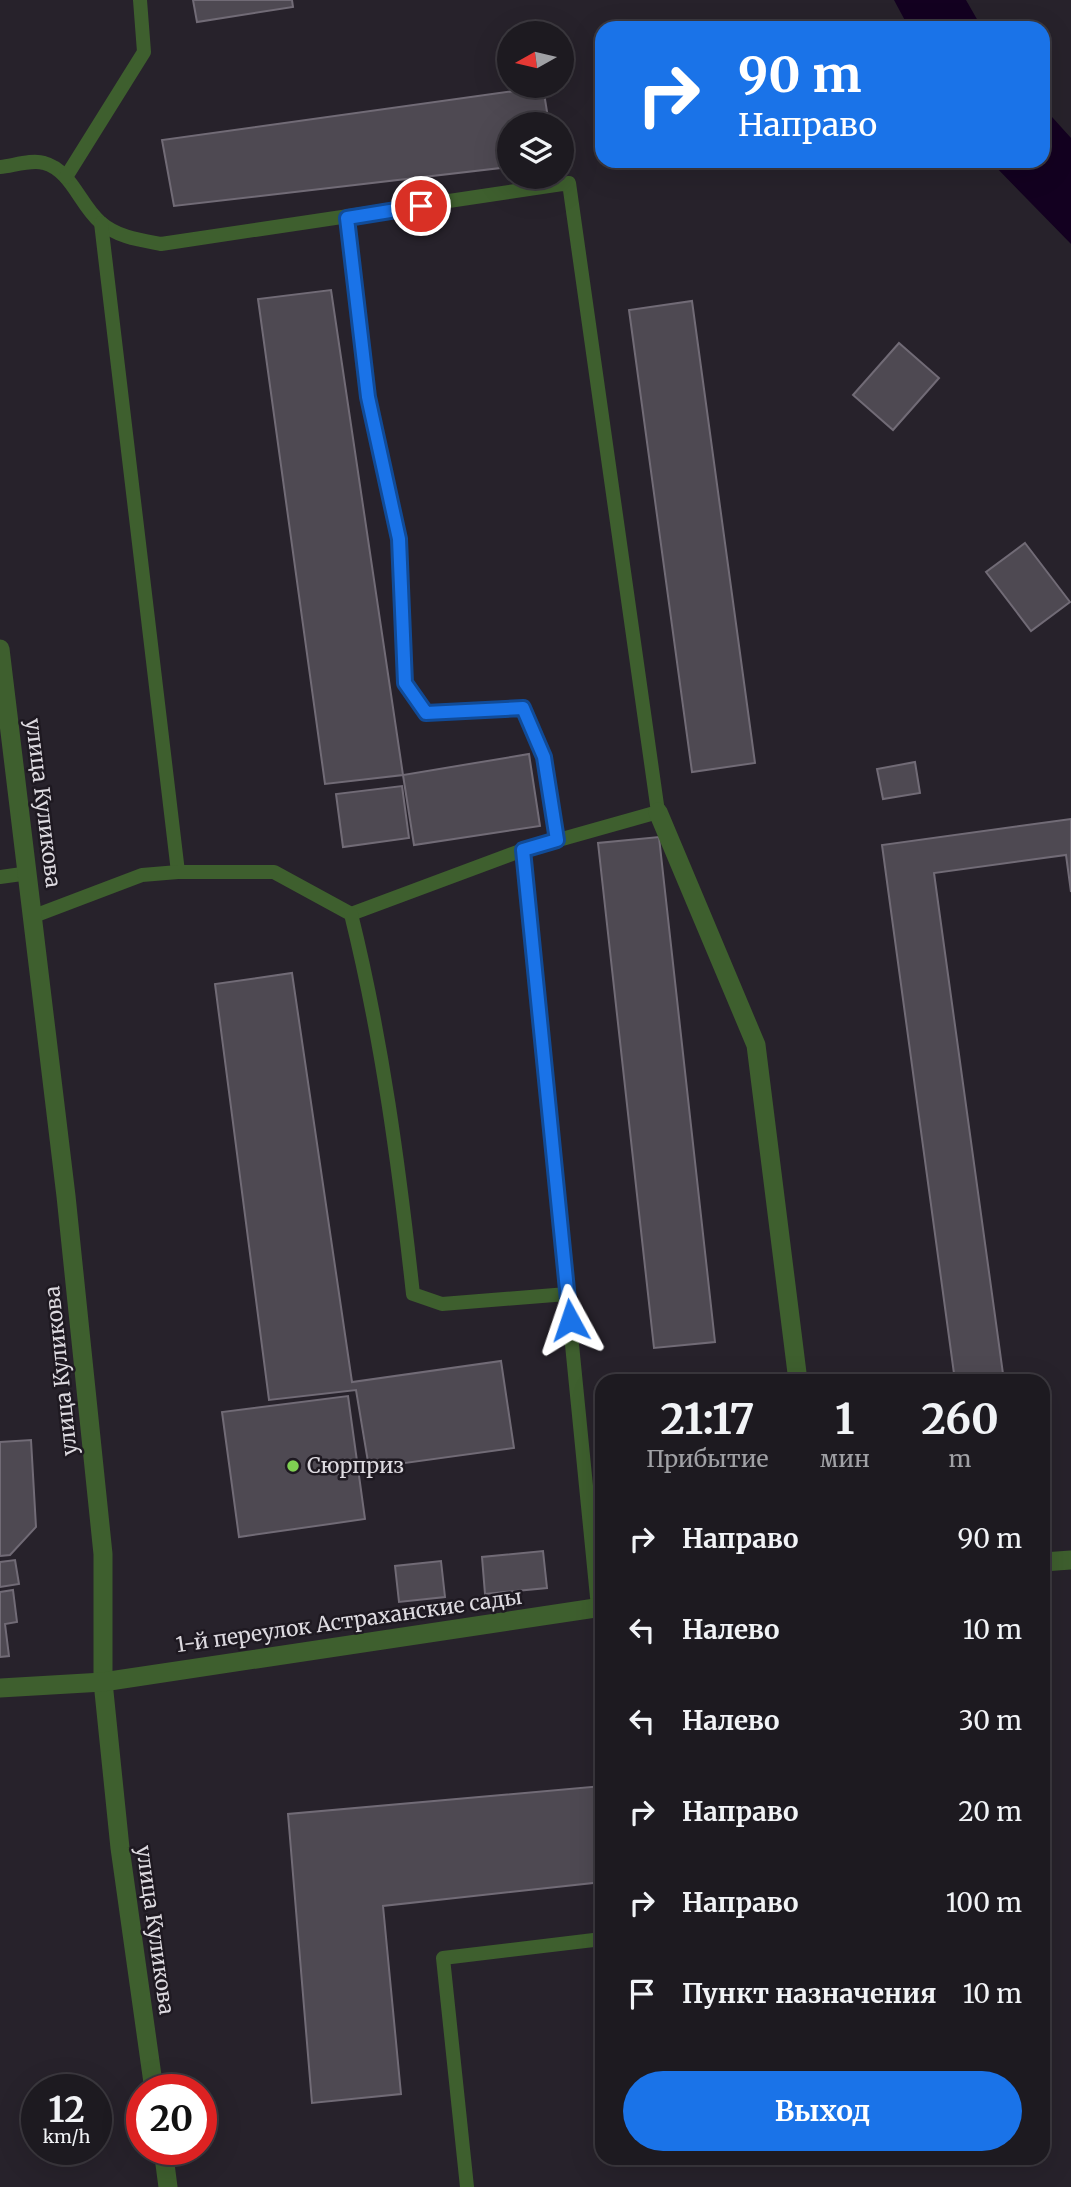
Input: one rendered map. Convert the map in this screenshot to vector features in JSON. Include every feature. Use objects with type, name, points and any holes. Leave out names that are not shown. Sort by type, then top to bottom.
[{"type":"street","name":"улица Куликова","points":[[0,649],[34,916],[103,1554],[103,1682],[120,1848],[152,2074]]},
{"type":"street","points":[[658,812],[756,1045],[797,1374]]},
{"type":"street","points":[[1050,1562],[1071,1560]]},
{"type":"street","name":"1-й переулок Астраханские сады","points":[[0,1688],[103,1682],[595,1608]]},
{"type":"street","points":[[165,2165],[168,2187]]},
{"type":"lane","points":[[66,177],[144,52],[139,0]]},
{"type":"lane","points":[[0,167],[44,162],[66,177],[80,201],[100,223],[127,238],[161,244],[569,183],[658,812],[523,850],[351,914]]},
{"type":"lane","points":[[347,218],[368,397],[399,539],[405,683],[426,713],[523,708],[544,757],[557,840]]},
{"type":"lane","points":[[100,223],[177,872]]},
{"type":"lane","points":[[523,850],[595,1558]]},
{"type":"lane","points":[[34,916],[142,876],[177,872],[274,872],[351,914],[371,995],[400,1172],[413,1294],[442,1304],[568,1294]]},
{"type":"lane","points":[[0,877],[29,873]]},
{"type":"lane","points":[[467,2187],[443,1958],[595,1940]]},
{"type":"shaded area","points":[[894,0],[966,0],[978,21],[905,21]]},
{"type":"shaded area","points":[[1050,115],[1071,138],[1071,244],[997,168],[1050,168]]},
{"type":"building","points":[[193,0],[292,0],[293,7],[197,22]]},
{"type":"building","points":[[497,93],[497,98],[545,98],[547,112],[497,112],[497,168],[174,206],[162,140]]},
{"type":"building","points":[[331,290],[403,775],[325,784],[258,299]]},
{"type":"building","points":[[692,301],[755,763],[692,772],[629,310]]},
{"type":"building","points":[[899,343],[939,378],[893,430],[853,395]]},
{"type":"building","points":[[1025,543],[1070,602],[1031,631],[986,572]]},
{"type":"building","points":[[529,754],[540,826],[414,845],[403,775]]},
{"type":"building","points":[[915,762],[920,793],[883,799],[877,769]]},
{"type":"building","points":[[402,786],[409,838],[343,847],[336,794]]},
{"type":"building","points":[[1071,819],[1071,892],[1066,855],[934,873],[1003,1374],[954,1374],[882,845]]},
{"type":"building","points":[[659,837],[715,1342],[654,1348],[598,843]]},
{"type":"building","points":[[292,973],[352,1382],[501,1361],[514,1448],[369,1468],[356,1390],[269,1400],[215,984]]},
{"type":"building","name":"Сюрприз","points":[[348,1396],[365,1519],[239,1537],[222,1412]]},
{"type":"building","points":[[31,1440],[36,1527],[10,1555],[0,1556],[0,1442]]},
{"type":"building","points":[[543,1551],[547,1588],[485,1594],[482,1557]]},
{"type":"building","points":[[15,1560],[19,1584],[0,1587],[0,1562]]},
{"type":"building","points":[[441,1561],[445,1597],[399,1602],[395,1566]]},
{"type":"building","points":[[13,1590],[17,1622],[5,1624],[9,1656],[0,1657],[0,1592]]},
{"type":"building","points":[[595,1787],[595,1883],[383,1906],[401,2094],[312,2103],[288,1814]]},
{"type":"place","name":"Сюрприз","points":[[293,1466]]},
{"type":"route","points":[[421,206],[347,218],[368,397],[399,539],[405,683],[426,713],[523,708],[544,757],[557,840],[523,850],[570,1320]]}]
